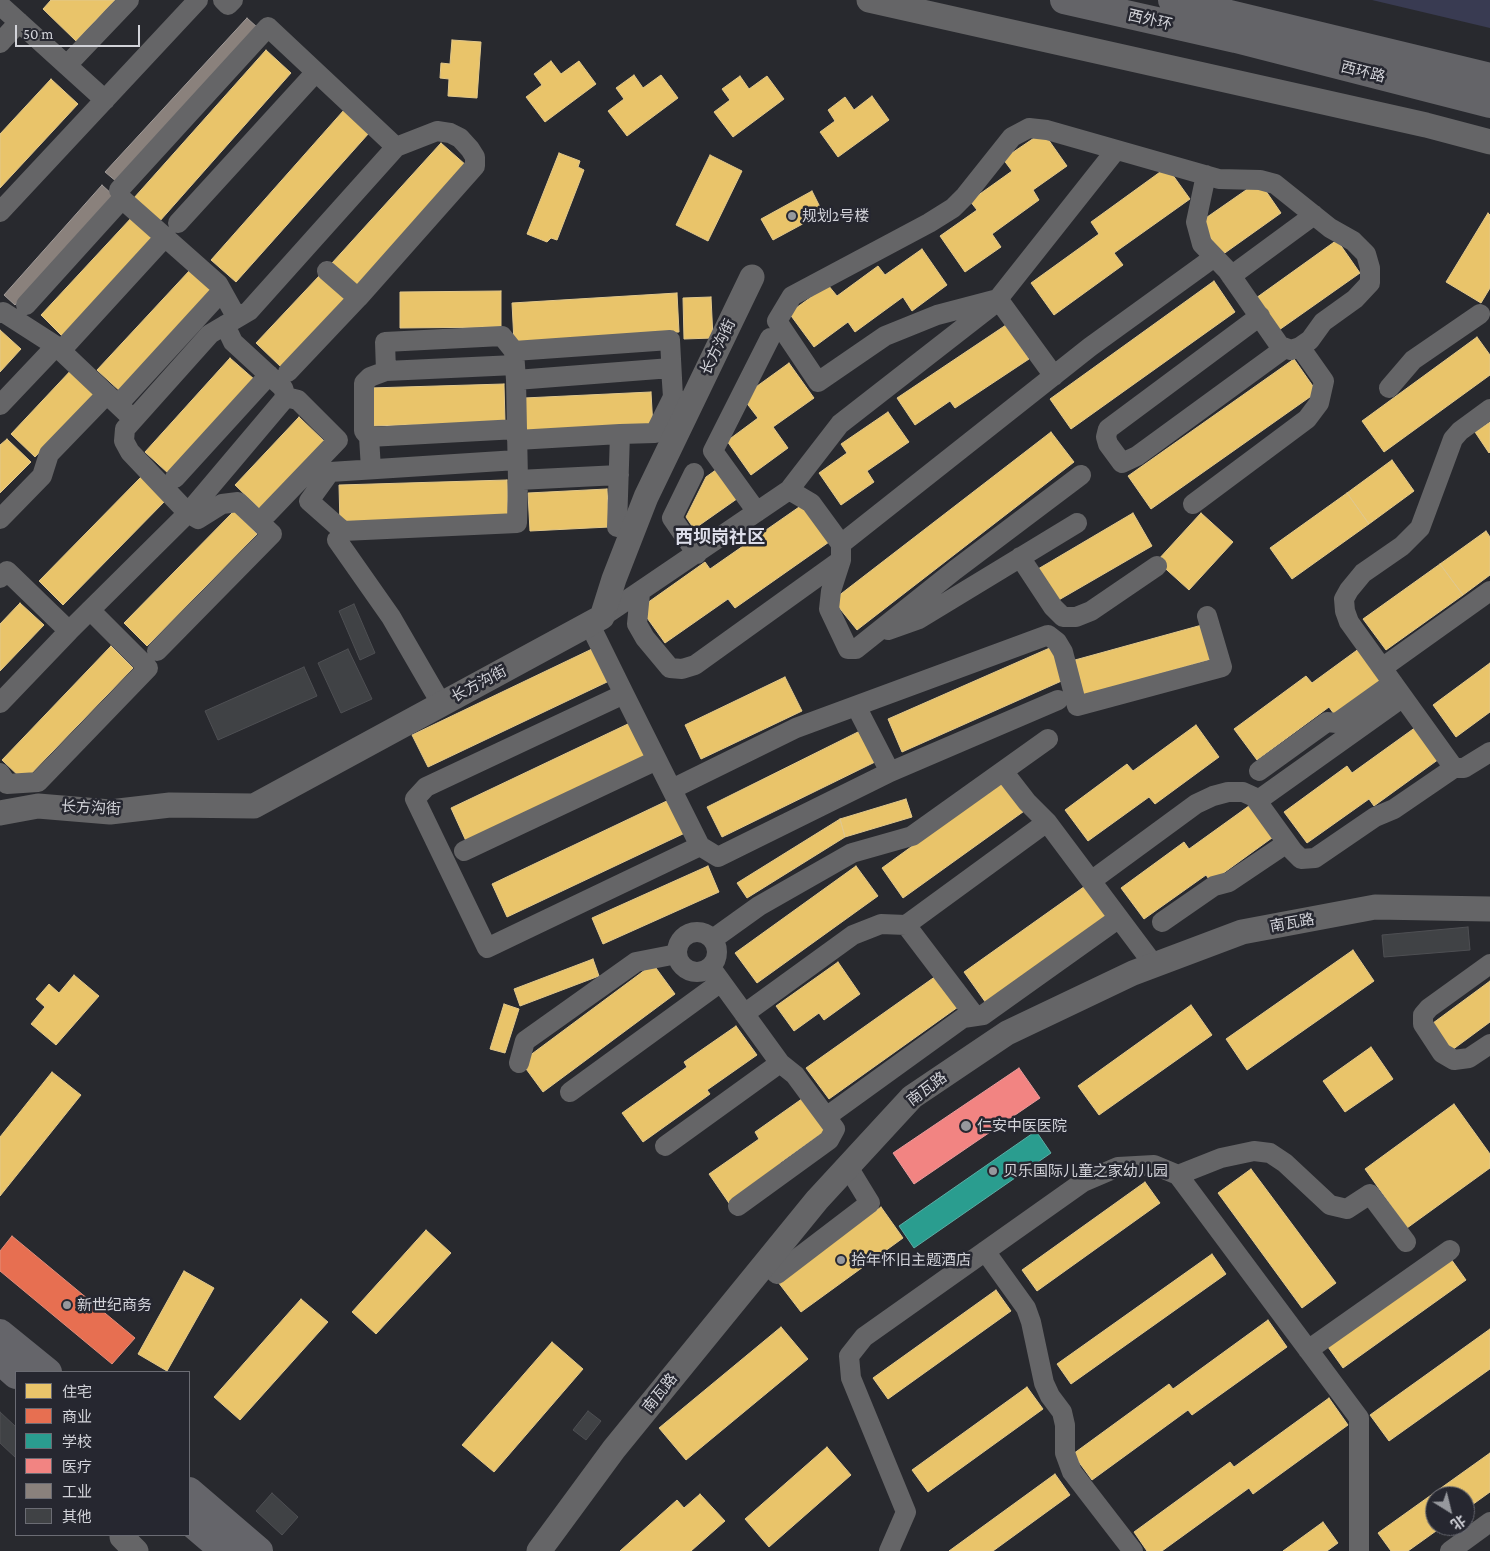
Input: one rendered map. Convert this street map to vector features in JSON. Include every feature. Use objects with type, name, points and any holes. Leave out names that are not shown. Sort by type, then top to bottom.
[{"type":"highway","name":"西外环","points":[[1064,0],[1240,28]]},
{"type":"highway","name":"西外环","points":[[1172,0],[1240,28]]},
{"type":"highway","name":"西环路","points":[[1240,28],[1490,78]]},
{"type":"highway","name":"西环路","points":[[1240,28],[1490,104]]},
{"type":"main road","points":[[0,1333],[47,1371]]},
{"type":"main road","points":[[0,1361],[15,1374]]},
{"type":"main road","points":[[190,1492],[259,1551]]},
{"type":"main road","points":[[190,1522],[224,1551]]},
{"type":"street","points":[[67,65],[129,0]]},
{"type":"street","points":[[0,212],[198,0]]},
{"type":"street","points":[[223,0],[228,5],[233,0]]},
{"type":"street","points":[[869,0],[1426,125],[1490,142]]},
{"type":"street","points":[[0,5],[105,100]]},
{"type":"street","points":[[0,43],[19,22]]},
{"type":"street","points":[[119,190],[268,27],[396,147]]},
{"type":"street","points":[[0,405],[62,345],[172,230],[316,72]]},
{"type":"street","points":[[998,299],[937,315],[885,336],[818,382],[778,321],[792,296],[929,223],[953,208],[965,196],[1012,137],[1029,128],[1047,130],[1219,179],[1260,180],[1275,184],[1330,228],[1353,241],[1366,254],[1370,268],[1370,283],[1355,299],[1324,322],[1310,340],[1293,348],[1137,456],[1122,463],[1108,444],[1106,437],[1108,429],[1260,316]]},
{"type":"street","points":[[157,651],[272,534],[238,502],[230,501],[222,504],[198,519],[188,513],[130,452],[124,441],[125,429],[210,334],[250,311],[396,147],[437,130],[460,138],[476,157],[476,166],[358,298],[278,374],[175,478]]},
{"type":"street","points":[[1058,700],[890,772],[718,857],[700,846],[624,694],[596,621],[790,490],[840,424],[998,299],[1116,150]]},
{"type":"street","points":[[1193,504],[1307,419],[1319,403],[1324,381],[1293,348],[1280,346],[1231,276],[1213,258],[1198,236],[1196,222],[1206,175]]},
{"type":"street","points":[[26,305],[122,199],[172,230],[218,284],[222,291],[231,322],[233,342],[278,374],[286,396]]},
{"type":"street","points":[[1231,276],[1314,215]]},
{"type":"street","points":[[640,593],[637,624],[644,638],[670,668],[682,669],[695,665],[841,552],[1054,376],[1213,258]]},
{"type":"street","points":[[327,271],[358,298]]},
{"type":"street","name":"长方沟街","points":[[0,813],[38,806],[110,812],[170,805],[254,806],[596,621],[646,497],[681,402],[752,278]]},
{"type":"street","points":[[0,518],[42,476],[49,454],[115,396],[222,291]]},
{"type":"street","points":[[998,299],[1054,376]]},
{"type":"street","points":[[1389,388],[1413,360],[1487,311]]},
{"type":"street","points":[[0,313],[3,312],[62,345],[115,396],[133,419]]},
{"type":"street","points":[[386,371],[385,342],[502,336],[515,365],[517,435],[517,470],[518,523],[343,531],[309,501],[330,472],[371,469],[517,470],[619,475]]},
{"type":"street","points":[[757,512],[713,451],[770,338]]},
{"type":"street","points":[[515,365],[670,340],[681,402]]},
{"type":"street","points":[[371,469],[369,437],[364,431],[364,383],[378,373],[386,371],[515,365],[671,368],[681,402]]},
{"type":"street","points":[[0,703],[69,631],[188,513],[286,396]]},
{"type":"street","points":[[267,514],[338,440],[298,400],[286,396]]},
{"type":"street","points":[[369,437],[655,433],[681,402]]},
{"type":"street","points":[[1454,768],[1349,622],[1345,611],[1344,599],[1348,590],[1363,573],[1402,546],[1420,528],[1453,439],[1460,430],[1490,409]]},
{"type":"street","points":[[617,527],[620,434]]},
{"type":"street","points":[[694,473],[672,518],[697,554]]},
{"type":"street","points":[[790,490],[811,503],[841,552],[831,591],[829,609],[848,649],[856,649],[955,570],[1081,475]]},
{"type":"street","points":[[870,637],[919,619],[1077,523]]},
{"type":"street","points":[[337,540],[391,618],[442,705]]},
{"type":"street","points":[[1020,557],[1053,607],[1063,617],[1076,617],[1090,611],[1157,566]]},
{"type":"street","points":[[2,571],[69,631]]},
{"type":"street","points":[[1258,801],[1393,683],[1490,591]]},
{"type":"street","points":[[0,773],[7,784],[38,782],[148,668],[90,610]]},
{"type":"street","points":[[672,789],[796,728],[1048,635],[1057,642],[1063,652],[1077,706],[1222,667],[1207,616]]},
{"type":"street","points":[[1260,771],[1327,722],[1337,723],[1393,683]]},
{"type":"street","points":[[624,694],[426,787],[415,799],[488,948],[700,846]]},
{"type":"street","points":[[856,706],[890,772]]},
{"type":"street","points":[[712,939],[759,906],[852,853],[912,836],[1048,739]]},
{"type":"street","points":[[1091,881],[1196,804],[1213,796],[1228,792],[1243,792],[1254,797],[1301,859],[1315,858],[1375,817],[1394,809],[1454,768],[1464,768],[1490,752]]},
{"type":"street","points":[[464,852],[657,760]]},
{"type":"street","points":[[1003,771],[1026,802],[1047,822],[1154,965]]},
{"type":"street","points":[[744,1014],[853,935],[881,924],[906,925],[1047,822]]},
{"type":"street","points":[[1162,922],[1214,886],[1229,882],[1287,843]]},
{"type":"street","name":"南瓦路","points":[[539,1551],[614,1449],[817,1200],[912,1098],[1007,1033],[1132,972],[1242,932],[1375,907],[1490,910]]},
{"type":"street","points":[[826,1117],[963,1018],[983,1015],[1119,918]]},
{"type":"street","points":[[906,925],[975,1016]]},
{"type":"street","points":[[570,1092],[716,975],[717,948],[712,939],[704,933],[690,933],[680,941],[677,954],[682,965],[693,972],[705,971],[716,975],[780,1063],[795,1075],[835,1129],[829,1140],[738,1206]]},
{"type":"street","points":[[519,1063],[525,1041],[636,962],[677,954]]},
{"type":"street","points":[[1490,964],[1429,1008],[1423,1015],[1423,1024],[1442,1053],[1454,1060],[1469,1058],[1490,1044]]},
{"type":"street","points":[[665,1146],[780,1063]]},
{"type":"street","points":[[1178,1175],[1221,1158],[1254,1151],[1270,1153],[1285,1163],[1330,1205],[1348,1209],[1370,1194],[1406,1242]]},
{"type":"street","points":[[889,1551],[906,1512],[851,1378],[849,1356],[864,1337],[1083,1182],[1118,1168],[1154,1165],[1178,1175],[1359,1418],[1359,1551]]},
{"type":"street","points":[[766,1263],[777,1274],[870,1203],[848,1167]]},
{"type":"street","points":[[1308,1350],[1450,1250]]},
{"type":"street","points":[[985,1251],[1026,1308],[1032,1322],[1044,1383],[1050,1396],[1062,1412],[1066,1425],[1064,1453],[1072,1472],[1133,1551]]},
{"type":"street","points":[[1450,1551],[1490,1522]]},
{"type":"street","points":[[122,1536],[136,1551]]},
{"type":"shaded area","points":[[1372,0],[1490,0],[1490,28]]},
{"type":"building: 住宅","points":[[51,0],[115,0],[76,41],[43,9]]},
{"type":"building: 住宅","points":[[452,40],[481,42],[477,98],[448,96],[449,79],[440,78],[441,63],[450,64]]},
{"type":"building: 住宅","points":[[266,50],[291,73],[159,222],[133,199]]},
{"type":"building: 住宅","points":[[551,61],[561,74],[579,61],[596,84],[545,122],[526,97],[542,85],[534,74]]},
{"type":"building: 住宅","points":[[634,75],[643,88],[661,75],[678,98],[627,136],[608,111],[624,99],[616,88]]},
{"type":"building: 住宅","points":[[740,76],[749,89],[767,76],[784,99],[733,137],[714,112],[730,100],[722,89]]},
{"type":"building: 住宅","points":[[51,79],[78,104],[0,188],[0,134]]},
{"type":"building: 住宅","points":[[872,96],[889,120],[838,157],[820,132],[835,121],[828,110],[845,97],[854,110]]},
{"type":"building: 住宅","points":[[344,110],[369,133],[236,282],[211,260]]},
{"type":"building: 住宅","points":[[1043,132],[1067,166],[1033,190],[1039,200],[992,234],[1001,247],[965,272],[940,236],[977,210],[970,201],[1012,171],[1003,159]]},
{"type":"building: 住宅","points":[[441,143],[467,166],[358,286],[332,263]]},
{"type":"building: 住宅","points":[[559,153],[580,161],[578,167],[584,170],[557,240],[551,238],[547,242],[527,234]]},
{"type":"building: 住宅","points":[[710,155],[742,171],[708,241],[676,225]]},
{"type":"building: 住宅","points":[[1167,167],[1190,199],[1114,253],[1123,265],[1054,315],[1031,283],[1099,234],[1091,222]]},
{"type":"building: 住宅","points":[[1259,181],[1281,213],[1222,255],[1200,222]]},
{"type":"building: 住宅","name":"规划2号楼","points":[[812,191],[823,213],[773,240],[761,219]]},
{"type":"building: 住宅","points":[[1488,213],[1490,215],[1490,288],[1481,303],[1446,282]]},
{"type":"building: 住宅","points":[[133,216],[158,239],[65,339],[41,315]]},
{"type":"building: 住宅","points":[[1337,240],[1360,273],[1279,330],[1256,298]]},
{"type":"building: 住宅","points":[[922,249],[947,285],[912,311],[903,297],[855,332],[848,322],[814,347],[789,313],[828,285],[837,296],[878,266],[885,275]]},
{"type":"building: 住宅","points":[[190,270],[215,293],[122,393],[97,370]]},
{"type":"building: 住宅","points":[[320,275],[345,299],[281,367],[256,343]]},
{"type":"building: 住宅","points":[[1214,281],[1235,312],[1071,429],[1050,399]]},
{"type":"building: 住宅","points":[[501,291],[501,327],[400,328],[400,292]]},
{"type":"building: 住宅","points":[[677,293],[679,332],[514,342],[512,303]]},
{"type":"building: 住宅","points":[[711,297],[713,338],[684,339],[683,298]]},
{"type":"building: 住宅","points":[[1006,325],[1029,359],[955,408],[950,401],[915,425],[897,398]]},
{"type":"building: 住宅","points":[[0,330],[21,349],[0,372]]},
{"type":"building: 住宅","points":[[1477,337],[1490,355],[1490,375],[1384,452],[1362,421]]},
{"type":"building: 住宅","points":[[230,358],[255,380],[169,474],[145,452]]},
{"type":"building: 住宅","points":[[1294,359],[1317,392],[1151,509],[1128,476]]},
{"type":"building: 住宅","points":[[789,363],[814,398],[773,427],[788,448],[751,475],[727,441],[758,418],[742,397]]},
{"type":"building: 住宅","points":[[74,367],[98,390],[35,457],[11,434]]},
{"type":"building: 住宅","points":[[504,384],[505,422],[371,426],[370,388]]},
{"type":"building: 住宅","points":[[651,392],[653,428],[526,433],[524,398]]},
{"type":"building: 住宅","points":[[888,412],[909,442],[867,471],[874,482],[841,505],[819,473],[847,453],[841,444]]},
{"type":"building: 住宅","points":[[299,417],[324,441],[260,509],[235,485]]},
{"type":"building: 住宅","points":[[1490,422],[1490,452],[1489,453],[1475,432]]},
{"type":"building: 住宅","points":[[1051,432],[1074,462],[857,630],[833,600]]},
{"type":"building: 住宅","points":[[7,439],[31,462],[0,493],[0,445]]},
{"type":"building: 住宅","points":[[1392,460],[1414,491],[1369,524],[1347,493]]},
{"type":"building: 住宅","points":[[720,467],[741,496],[694,529],[686,517],[706,477]]},
{"type":"building: 住宅","points":[[141,477],[165,501],[63,605],[39,581]]},
{"type":"building: 住宅","points":[[507,480],[508,520],[340,525],[339,485]]},
{"type":"building: 住宅","points":[[607,489],[609,527],[530,531],[528,493]]},
{"type":"building: 住宅","points":[[1347,493],[1369,524],[1292,579],[1270,548]]},
{"type":"building: 住宅","points":[[802,505],[829,542],[735,608],[728,599],[665,643],[640,608],[705,562],[710,569]]},
{"type":"building: 住宅","points":[[234,511],[257,534],[147,646],[124,623]]},
{"type":"building: 住宅","points":[[1133,513],[1152,546],[1057,601],[1038,569]]},
{"type":"building: 住宅","points":[[1201,513],[1233,542],[1189,590],[1157,561]]},
{"type":"building: 住宅","points":[[1486,531],[1490,537],[1490,575],[1463,595],[1440,564]]},
{"type":"building: 住宅","points":[[1440,564],[1463,595],[1386,650],[1363,619]]},
{"type":"building: 住宅","points":[[20,603],[44,625],[0,671],[0,624]]},
{"type":"building: 住宅","points":[[1202,625],[1212,659],[1084,695],[1075,660]]},
{"type":"building: 住宅","points":[[111,646],[133,668],[24,781],[2,760]]},
{"type":"building: 住宅","points":[[1052,647],[1066,679],[902,752],[888,719]]},
{"type":"building: 住宅","points":[[1360,648],[1383,679],[1334,714],[1329,707],[1257,760],[1234,729],[1306,676],[1312,683]]},
{"type":"building: 住宅","points":[[592,649],[607,682],[428,767],[412,735]]},
{"type":"building: 住宅","points":[[1490,663],[1490,712],[1456,737],[1433,705]]},
{"type":"building: 住宅","points":[[785,677],[802,711],[701,759],[685,725]]},
{"type":"building: 住宅","points":[[630,723],[646,756],[466,841],[451,808]]},
{"type":"building: 住宅","points":[[1196,725],[1219,757],[1155,804],[1149,797],[1088,841],[1065,810],[1127,764],[1133,771]]},
{"type":"building: 住宅","points":[[1416,727],[1439,759],[1374,806],[1369,799],[1307,843],[1284,812],[1347,766],[1352,773]]},
{"type":"building: 住宅","points":[[860,731],[875,762],[722,837],[707,807]]},
{"type":"building: 住宅","points":[[1005,779],[1027,809],[903,898],[882,868]]},
{"type":"building: 住宅","points":[[671,799],[687,832],[507,917],[492,884]]},
{"type":"building: 住宅","points":[[906,799],[912,817],[845,837],[840,819]]},
{"type":"building: 住宅","points":[[1253,803],[1276,835],[1211,882],[1206,875],[1144,919],[1121,888],[1184,842],[1189,849]]},
{"type":"building: 住宅","points":[[840,819],[845,837],[747,898],[737,883]]},
{"type":"building: 住宅","points":[[708,866],[719,892],[603,944],[592,918]]},
{"type":"building: 住宅","points":[[856,866],[878,896],[757,983],[735,953]]},
{"type":"building: 住宅","points":[[1088,884],[1109,914],[986,1003],[964,972]]},
{"type":"building: 住宅","points":[[1353,950],[1374,981],[1247,1070],[1226,1039]]},
{"type":"building: 住宅","points":[[593,959],[599,976],[520,1006],[514,989]]},
{"type":"building: 住宅","points":[[838,962],[860,994],[824,1020],[819,1013],[794,1031],[776,1006]]},
{"type":"building: 住宅","points":[[653,964],[675,994],[543,1092],[521,1062]]},
{"type":"building: 住宅","points":[[74,975],[99,996],[56,1045],[31,1024],[45,1007],[36,999],[49,984],[59,993]]},
{"type":"building: 住宅","points":[[936,976],[958,1007],[829,1099],[806,1068]]},
{"type":"building: 住宅","points":[[1490,981],[1490,1022],[1448,1053],[1429,1026]]},
{"type":"building: 住宅","points":[[504,1004],[519,1009],[505,1053],[490,1049]]},
{"type":"building: 住宅","points":[[1191,1005],[1212,1035],[1099,1115],[1078,1086]]},
{"type":"building: 住宅","points":[[736,1026],[757,1055],[707,1090],[710,1094],[643,1142],[622,1113],[687,1067],[684,1062]]},
{"type":"building: 住宅","points":[[1371,1047],[1393,1079],[1345,1112],[1323,1081]]},
{"type":"building: 住宅","points":[[52,1072],[81,1095],[0,1196],[0,1137]]},
{"type":"building: 住宅","points":[[806,1096],[829,1128],[780,1163],[784,1169],[731,1206],[709,1174],[759,1139],[755,1132]]},
{"type":"building: 住宅","points":[[1454,1104],[1490,1154],[1490,1168],[1407,1228],[1365,1169]]},
{"type":"building: 住宅","points":[[1251,1169],[1336,1283],[1302,1308],[1218,1193]]},
{"type":"building: 住宅","points":[[1145,1182],[1160,1203],[1037,1291],[1022,1270]]},
{"type":"building: 住宅","name":"拾年怀旧主题酒店","points":[[881,1207],[903,1238],[801,1312],[778,1282]]},
{"type":"building: 住宅","points":[[426,1230],[451,1253],[376,1334],[352,1312]]},
{"type":"building: 住宅","points":[[1212,1254],[1226,1274],[1071,1384],[1057,1364]]},
{"type":"building: 住宅","points":[[1451,1259],[1466,1280],[1343,1368],[1328,1347]]},
{"type":"building: 住宅","points":[[184,1271],[214,1288],[167,1371],[138,1354]]},
{"type":"building: 住宅","points":[[996,1290],[1011,1311],[888,1399],[873,1378]]},
{"type":"building: 住宅","points":[[301,1299],[328,1322],[240,1420],[214,1397]]},
{"type":"building: 住宅","points":[[1268,1320],[1287,1347],[1192,1415],[1188,1410],[1092,1480],[1073,1454],[1169,1384],[1173,1389]]},
{"type":"building: 住宅","points":[[781,1327],[808,1359],[686,1460],[659,1428]]},
{"type":"building: 住宅","points":[[1490,1329],[1490,1369],[1389,1441],[1370,1415]]},
{"type":"building: 住宅","points":[[552,1342],[583,1369],[494,1472],[462,1445]]},
{"type":"building: 住宅","points":[[1027,1387],[1043,1409],[928,1492],[912,1470]]},
{"type":"building: 住宅","points":[[1329,1398],[1348,1425],[1253,1494],[1249,1488],[1162,1551],[1147,1551],[1134,1532],[1230,1462],[1234,1467]]},
{"type":"building: 住宅","points":[[827,1447],[851,1475],[769,1547],[745,1519]]},
{"type":"building: 住宅","points":[[1490,1453],[1490,1492],[1475,1503],[1475,1486],[1444,1486]]},
{"type":"building: 住宅","points":[[1055,1474],[1070,1495],[993,1551],[949,1551]]},
{"type":"building: 住宅","points":[[700,1494],[725,1521],[691,1551],[620,1551],[677,1500],[684,1508]]},
{"type":"building: 住宅","points":[[1425,1499],[1425,1536],[1429,1536],[1408,1551],[1391,1551],[1378,1533]]},
{"type":"building: 住宅","points":[[1323,1522],[1338,1543],[1327,1551],[1283,1551]]},
{"type":"building: 商业","name":"新世纪商务","points":[[12,1236],[135,1338],[112,1364],[0,1271],[0,1251]]},
{"type":"building: 学校","points":[[1036,1131],[1051,1153],[914,1248],[899,1226]]},
{"type":"building: 医疗","name":"仁安中医医院","points":[[1019,1068],[1040,1098],[914,1184],[893,1153]]},
{"type":"building: 工业","points":[[247,18],[258,28],[117,182],[105,172]]},
{"type":"building: 工业","points":[[102,185],[113,195],[15,305],[4,295]]},
{"type":"building: 其他","points":[[354,604],[375,653],[360,660],[339,611]]},
{"type":"building: 其他","points":[[348,649],[372,699],[341,713],[318,663]]},
{"type":"building: 其他","points":[[304,667],[317,696],[218,740],[205,711]]},
{"type":"building: 其他","points":[[1468,927],[1470,950],[1384,957],[1382,935]]},
{"type":"building: 其他","points":[[588,1411],[601,1421],[586,1440],[573,1430]]},
{"type":"building: 其他","points":[[0,1412],[15,1426],[15,1457],[0,1443]]},
{"type":"building: 其他","points":[[272,1493],[298,1517],[282,1535],[256,1511]]},
{"type":"place","name":"规划2号楼","points":[[792,216]]},
{"type":"place","name":"仁安中医医院","points":[[966,1126]]},
{"type":"place","name":"贝乐国际儿童之家幼儿园","points":[[993,1171]]},
{"type":"place","name":"拾年怀旧主题酒店","points":[[841,1260]]},
{"type":"place","name":"新世纪商务","points":[[67,1305]]},
{"type":"district","name":"西坝岗社区","points":[[720,537]]}]
